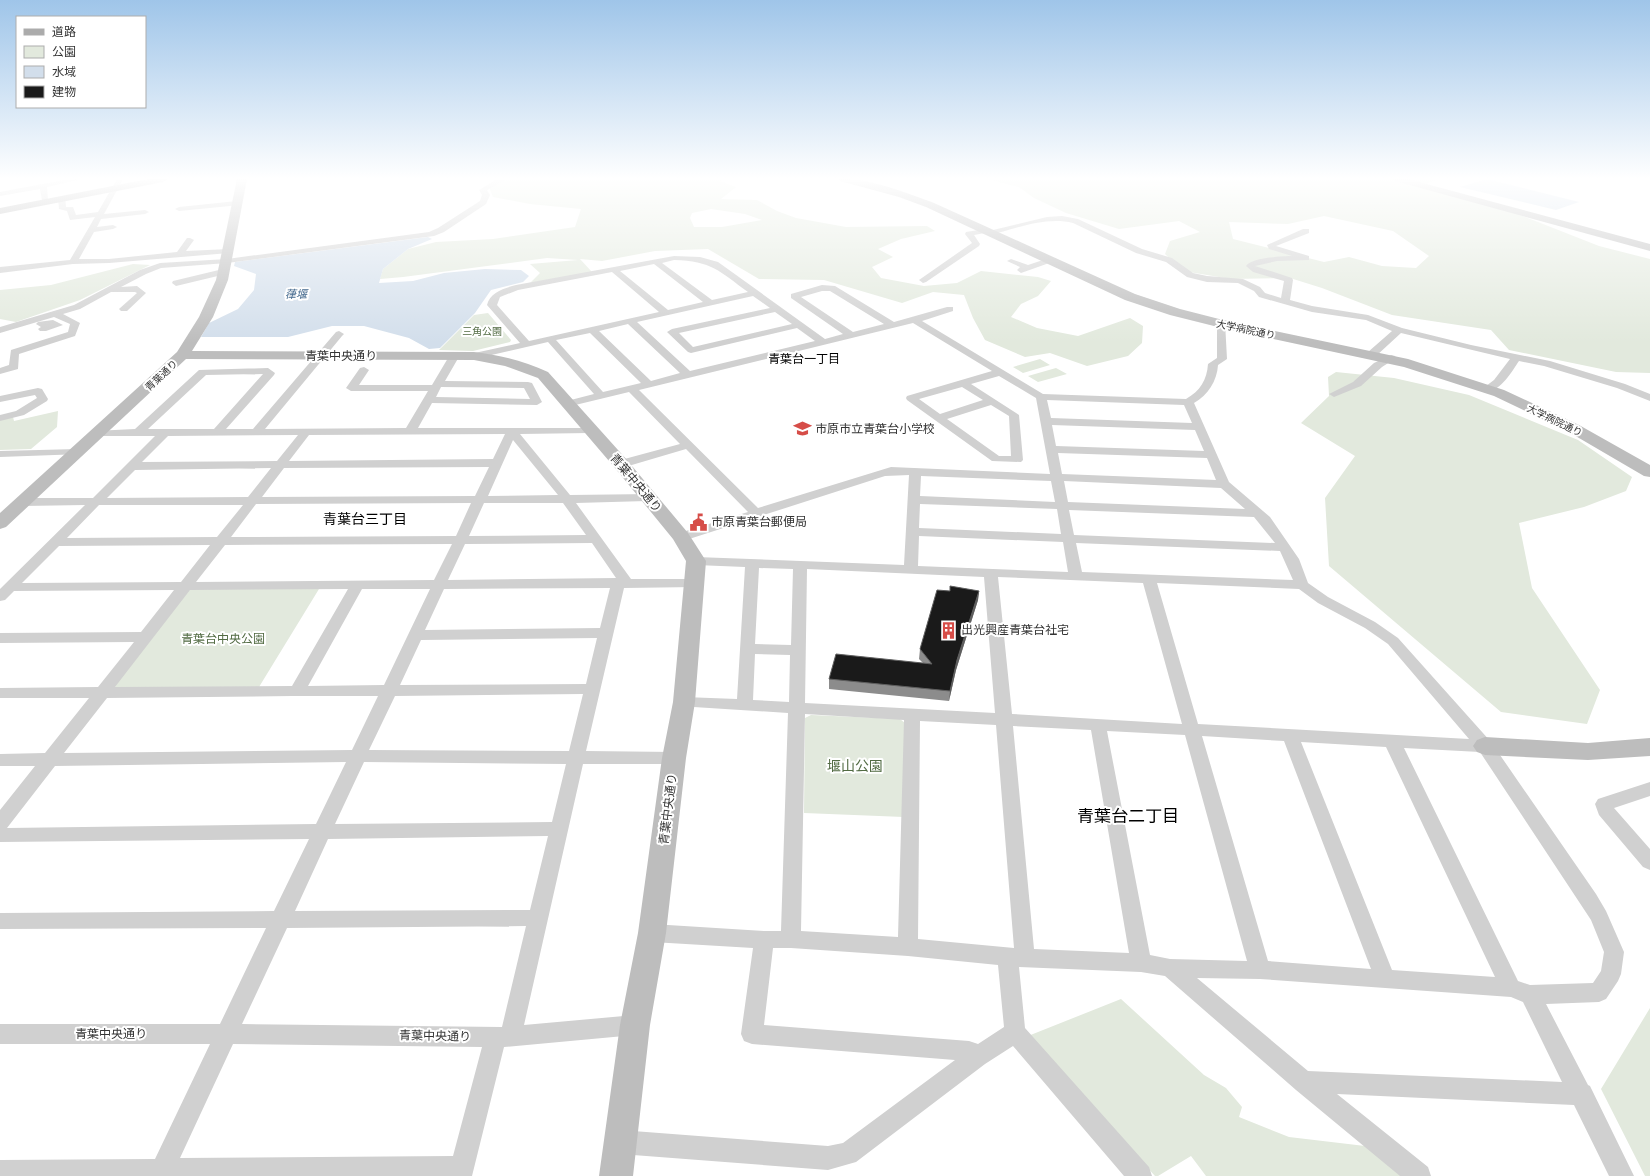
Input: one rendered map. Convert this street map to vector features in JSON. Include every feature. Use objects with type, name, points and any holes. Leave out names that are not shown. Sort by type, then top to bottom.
[{"type":"street","points":[[73,262],[89,234]]},
{"type":"street","name":"青葉通り","points":[[0,523],[182,355],[206,317],[222,280],[231,234]]},
{"type":"street","points":[[0,330],[77,307],[143,272],[175,264],[226,261],[431,234]]},
{"type":"street","points":[[923,280],[976,244],[970,234]]},
{"type":"street","name":"大学病院通り","points":[[991,234],[1130,297],[1175,312],[1222,324],[1391,358],[1436,371],[1487,389],[1573,428],[1650,472]]},
{"type":"street","points":[[1102,234],[1139,251],[1168,260],[1190,275],[1207,279],[1240,281],[1257,289],[1262,295],[1285,302],[1368,318],[1399,330],[1471,348],[1546,363],[1621,386],[1650,398]]},
{"type":"street","points":[[1285,302],[1289,280],[1256,270],[1250,266],[1251,264],[1277,259],[1306,258],[1272,247],[1271,245],[1299,234]]},
{"type":"street","points":[[1602,234],[1650,248]]},
{"type":"street","points":[[180,254],[190,240]]},
{"type":"street","points":[[149,257],[156,248]]},
{"type":"street","points":[[1,271],[49,264],[109,261],[180,254],[226,261]]},
{"type":"street","points":[[526,343],[492,305],[495,298],[503,292],[516,288],[674,258],[705,260],[715,264],[823,342]]},
{"type":"street","points":[[1011,261],[1025,269],[1049,260]]},
{"type":"street","points":[[175,264],[175,281],[226,261]]},
{"type":"street","points":[[656,262],[711,303]]},
{"type":"street","points":[[43,276],[49,264]]},
{"type":"street","points":[[614,270],[666,313]]},
{"type":"street","points":[[851,335],[794,296],[822,288],[832,288],[892,325]]},
{"type":"street","points":[[111,290],[137,289],[142,293],[124,309]]},
{"type":"street","points":[[410,431],[437,386],[465,355],[630,321],[754,293]]},
{"type":"street","points":[[776,309],[672,332],[691,350],[798,325]]},
{"type":"street","points":[[567,404],[914,320],[950,309]]},
{"type":"street","points":[[0,371],[14,368],[14,352],[72,334],[75,323],[54,314]]},
{"type":"street","points":[[914,320],[1041,397],[1188,402],[1196,398],[1206,387],[1213,373],[1213,364],[1222,359],[1222,324]]},
{"type":"street","points":[[630,321],[688,375]]},
{"type":"street","points":[[18,325],[53,323],[58,325],[43,329]]},
{"type":"street","points":[[592,329],[648,384]]},
{"type":"street","points":[[1372,354],[1399,330]]},
{"type":"street","points":[[256,432],[339,334]]},
{"type":"street","points":[[549,338],[600,396]]},
{"type":"street","name":"青葉中央通り","points":[[0,1034],[228,1034],[503,1037],[635,1025],[652,933],[674,758],[684,702],[696,583],[696,560],[681,537],[621,464],[543,375],[509,362],[465,355],[182,355]]},
{"type":"street","points":[[1334,394],[1357,384],[1378,365],[1391,358]]},
{"type":"street","points":[[1487,389],[1498,382],[1518,358]]},
{"type":"street","points":[[364,370],[351,388],[528,385],[537,402],[429,400]]},
{"type":"street","points":[[138,433],[203,372],[268,371],[270,373],[216,432]]},
{"type":"street","points":[[963,383],[1014,415],[1017,460],[996,460],[911,398],[1000,372]]},
{"type":"street","points":[[631,388],[756,513]]},
{"type":"street","points":[[0,399],[38,391],[43,399],[20,413],[0,418]]},
{"type":"street","points":[[1041,397],[1076,576]]},
{"type":"street","points":[[938,418],[992,401]]},
{"type":"street","points":[[1188,402],[1224,484],[1265,520],[1292,559],[1302,585]]},
{"type":"street","points":[[1046,421],[1199,427]]},
{"type":"street","points":[[98,433],[590,430]]},
{"type":"street","points":[[160,1173],[228,1034],[280,919],[417,635],[512,431]]},
{"type":"street","points":[[0,1172],[461,1172],[538,918],[606,633],[622,582],[595,539],[567,499],[512,431]]},
{"type":"street","points":[[0,823],[306,432]]},
{"type":"street","points":[[0,597],[165,433]]},
{"type":"street","points":[[621,464],[688,445]]},
{"type":"street","points":[[1051,449],[1211,455]]},
{"type":"street","points":[[1,455],[78,452]]},
{"type":"street","points":[[132,466],[279,466],[497,463]]},
{"type":"street","points":[[681,537],[882,473],[915,472],[1224,484]]},
{"type":"street","points":[[911,569],[915,472]]},
{"type":"street","points":[[23,502],[567,499],[647,497]]},
{"type":"street","points":[[914,500],[1256,513]]},
{"type":"street","points":[[912,532],[1285,547]]},
{"type":"street","points":[[55,542],[595,539]]},
{"type":"street","points":[[652,933],[764,940],[791,939],[908,946],[1017,957],[1141,963],[1170,968],[1260,970],[1520,991],[1599,992],[1611,974],[1614,952],[1589,900],[1485,746],[1393,641],[1370,626],[1323,600],[1302,585],[696,560]]},
{"type":"street","points":[[744,705],[752,563]]},
{"type":"street","points":[[791,939],[800,565]]},
{"type":"street","points":[[991,573],[1003,719],[1017,957],[1014,1032],[1140,1176]]},
{"type":"street","points":[[1149,579],[1260,970]]},
{"type":"street","points":[[10,587],[622,582],[696,583]]},
{"type":"street","points":[[296,692],[356,585]]},
{"type":"street","points":[[417,635],[606,633]]},
{"type":"street","points":[[0,638],[145,637]]},
{"type":"street","points":[[747,649],[797,650]]},
{"type":"street","points":[[0,693],[592,689]]},
{"type":"street","points":[[684,702],[1564,751],[1621,751],[1650,746]]},
{"type":"street","points":[[908,946],[912,715]]},
{"type":"street","points":[[1098,724],[1141,963]]},
{"type":"street","points":[[1290,735],[1386,979]]},
{"type":"street","points":[[1392,741],[1520,991],[1582,1094],[1622,1176]]},
{"type":"street","points":[[0,760],[358,756],[674,758]]},
{"type":"street","points":[[1650,789],[1604,804],[1605,810],[1650,862]]},
{"type":"street","points":[[0,836],[559,829]]},
{"type":"street","points":[[0,921],[538,918]]},
{"type":"street","points":[[764,940],[752,1034],[970,1051],[977,1057]]},
{"type":"street","points":[[1170,968],[1304,1082],[1419,1176]]},
{"type":"street","points":[[616,1176],[635,1025]]},
{"type":"street","points":[[620,1142],[828,1158],[848,1154],[977,1057],[1014,1032]]},
{"type":"street","points":[[1304,1082],[1582,1094]]},
{"type":"green space","points":[[528,234],[923,234],[901,239],[878,249],[893,257],[872,267],[881,278],[924,286],[957,283],[981,271],[1038,277],[1051,281],[1038,296],[1021,304],[1011,317],[1037,328],[1078,336],[1130,318],[1143,326],[1142,343],[1128,356],[1087,366],[1050,353],[1025,357],[985,340],[973,318],[964,295],[933,292],[902,303],[824,280],[759,279],[708,249],[655,251],[602,261],[580,259],[592,272],[530,283],[540,273],[530,264],[578,260],[547,258],[380,279],[383,269],[408,249],[436,242],[493,239]]},
{"type":"green space","points":[[1194,234],[1232,234],[1233,239],[1324,262],[1349,257],[1382,266],[1416,268],[1429,256],[1397,234],[1568,234],[1599,246],[1650,259],[1650,373],[1616,372],[1509,350],[1491,330],[1392,315],[1322,288],[1290,278],[1231,279],[1183,271],[1165,254],[1170,241]]},
{"type":"green space","points":[[133,264],[150,265],[80,300],[16,322],[0,319],[0,290],[51,285]]},
{"type":"green space","name":"三角公園","points":[[488,313],[511,340],[510,342],[473,351],[439,350],[474,315]]},
{"type":"green space","points":[[1040,359],[1050,365],[1023,373],[1013,367]]},
{"type":"green space","points":[[1056,368],[1067,374],[1038,382],[1028,376]]},
{"type":"green space","points":[[1336,372],[1394,378],[1469,395],[1578,440],[1632,477],[1626,491],[1584,507],[1519,523],[1532,588],[1600,690],[1587,724],[1501,712],[1329,566],[1325,498],[1355,456],[1301,423],[1329,396],[1328,377]]},
{"type":"green space","points":[[58,411],[57,427],[31,449],[0,450],[0,420],[13,417],[14,421]]},
{"type":"green space","name":"青葉台中央公園","points":[[193,589],[319,589],[259,687],[117,689],[114,685],[187,591]]},
{"type":"green space","name":"堰山公園","points":[[811,715],[900,719],[906,724],[904,817],[804,813],[805,718]]},
{"type":"green space","points":[[1121,999],[1204,1075],[1226,1088],[1242,1107],[1239,1117],[1289,1137],[1365,1146],[1403,1176],[1206,1176],[1191,1156],[1158,1176],[1155,1176],[1028,1036]]},
{"type":"green space","points":[[1650,1008],[1650,1176],[1645,1176],[1601,1089]]},
{"type":"water","name":"葎堰","points":[[428,237],[432,239],[408,249],[383,269],[379,283],[413,281],[444,273],[485,269],[521,270],[529,276],[523,282],[491,290],[475,313],[440,348],[429,349],[409,338],[364,326],[332,326],[288,337],[201,337],[209,323],[238,309],[254,290],[256,274],[234,266],[235,262]]},
{"type":"building","name":"出光興産青葉台社宅","points":[[950,586],[979,591],[957,660],[950,691],[829,679],[836,654],[932,664],[920,649],[937,590],[950,591]]},
{"type":"place","name":"市原市立青葉台小学校","points":[[802,429]]},
{"type":"place","name":"市原青葉台郵便局","points":[[698,522]]},
{"type":"place","name":"出光興産青葉台社宅","points":[[948,630]]},
{"type":"district","name":"青葉台一丁目","points":[[804,359]]},
{"type":"district","name":"青葉台三丁目","points":[[365,519]]},
{"type":"district","name":"青葉台二丁目","points":[[1128,816]]}]
